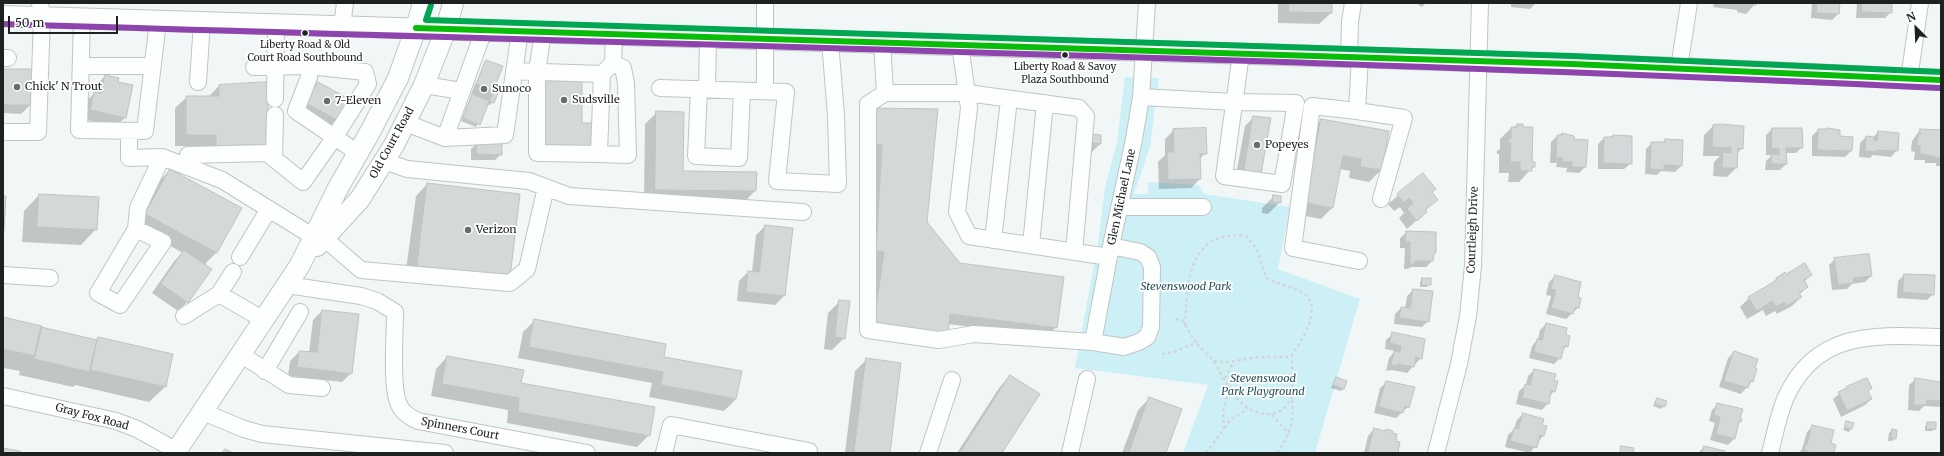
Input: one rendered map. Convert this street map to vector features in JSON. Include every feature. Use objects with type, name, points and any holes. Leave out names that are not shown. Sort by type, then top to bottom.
[{"type":"main road","name":"Old Court Road","points":[[176,452],[319,237],[338,188],[398,78],[416,28],[423,3]]},
{"type":"main road","name":"Old Court Road","points":[[319,237],[360,199],[406,123],[424,85],[446,29],[453,3]]},
{"type":"main road","points":[[12,12],[41,10],[82,18],[1477,61],[1679,68],[1941,80]]},
{"type":"street","points":[[342,26],[344,3]]},
{"type":"street","points":[[765,3],[765,91]]},
{"type":"street","name":"Glen Michael Lane","points":[[1093,342],[1110,251],[1134,139],[1141,97],[1147,3]]},
{"type":"street","points":[[1353,3],[1350,22],[1355,57],[1358,111]]},
{"type":"street","name":"Courtleigh Drive","points":[[1436,453],[1459,364],[1468,316],[1473,266],[1477,61],[1480,3]]},
{"type":"street","points":[[1679,68],[1689,3]]},
{"type":"street","points":[[1909,79],[1920,3]]},
{"type":"street","points":[[3,132],[38,132],[41,10]]},
{"type":"street","points":[[82,18],[79,130],[145,131],[158,20]]},
{"type":"street","points":[[198,82],[202,22]]},
{"type":"street","points":[[274,159],[276,24]]},
{"type":"street","points":[[445,138],[484,30]]},
{"type":"street","points":[[406,123],[445,138],[504,135],[520,31]]},
{"type":"street","points":[[543,32],[538,72],[537,153],[628,155],[626,83],[623,68],[613,63]]},
{"type":"street","points":[[599,154],[602,74],[613,63],[614,34]]},
{"type":"street","points":[[708,37],[696,156],[739,158],[742,91]]},
{"type":"street","points":[[660,88],[786,92],[777,181],[838,184],[836,116],[830,41]]},
{"type":"street","points":[[882,42],[885,93]]},
{"type":"street","points":[[960,45],[967,93],[969,108],[957,212],[969,236],[1074,252],[1140,252],[1148,257],[1152,267],[1151,327],[1147,337],[1139,342],[1124,347],[1093,342],[974,334],[939,340],[868,330],[868,104],[885,93],[967,93],[1079,108],[1086,116],[1074,252]]},
{"type":"street","points":[[1141,97],[1234,102],[1296,103],[1282,184],[1224,176],[1234,102],[1241,54]]},
{"type":"street","points":[[81,66],[153,66]]},
{"type":"street","points":[[309,66],[309,77],[296,111],[358,153]]},
{"type":"street","points":[[188,155],[267,153],[303,182],[334,138],[368,84],[364,72],[309,66],[254,67]]},
{"type":"street","points":[[514,71],[602,74]]},
{"type":"street","points":[[424,85],[462,91]]},
{"type":"street","points":[[994,240],[1009,99]]},
{"type":"street","points":[[1031,245],[1045,103]]},
{"type":"street","points":[[1359,261],[1293,248],[1312,106],[1404,118],[1381,199]]},
{"type":"street","points":[[128,131],[129,158],[162,157],[222,180],[319,237],[361,270],[510,283],[527,269],[546,187]]},
{"type":"street","points":[[136,229],[163,242],[120,305],[98,293],[136,229],[138,208],[162,157]]},
{"type":"street","points":[[384,161],[407,169],[529,181],[568,196],[803,212]]},
{"type":"street","points":[[1120,207],[1203,207]]},
{"type":"street","points":[[240,257],[269,209]]},
{"type":"street","points":[[184,316],[219,294],[233,272]]},
{"type":"street","points":[[3,275],[50,278]]},
{"type":"street","name":"Spinners Court","points":[[287,285],[361,296],[377,301],[395,312],[395,390],[401,409],[409,417],[418,421],[587,453]]},
{"type":"street","points":[[219,294],[264,320]]},
{"type":"street","points":[[265,371],[300,312]]},
{"type":"street","points":[[1770,453],[1786,398],[1797,378],[1810,363],[1826,351],[1844,342],[1863,337],[1884,335],[1941,337]]},
{"type":"street","points":[[240,354],[289,385],[322,388]]},
{"type":"street","points":[[1070,453],[1087,379]]},
{"type":"street","points":[[928,453],[952,380]]},
{"type":"street","name":"Gray Fox Road","points":[[3,396],[116,421],[137,429],[176,452]]},
{"type":"street","points":[[203,412],[244,429],[262,434],[364,449],[445,453]]},
{"type":"street","points":[[664,453],[671,425],[810,451],[809,453]]},
{"type":"path","points":[[1185,326],[1189,278],[1194,262],[1202,249],[1213,241],[1225,236],[1246,236],[1257,249],[1266,278],[1301,291],[1308,296],[1313,312],[1310,322],[1290,357],[1258,357],[1214,361]]},
{"type":"path","points":[[1175,319],[1182,320],[1196,343],[1214,361],[1235,397],[1248,409],[1272,415],[1279,412],[1292,397]]},
{"type":"path","points":[[1162,354],[1196,343]]},
{"type":"path","points":[[1277,453],[1289,434],[1294,417],[1292,397],[1292,354]]},
{"type":"path","points":[[1225,378],[1234,360]]},
{"type":"path","points":[[1224,428],[1223,411],[1229,386]]},
{"type":"path","points":[[1206,453],[1230,420],[1248,409]]},
{"type":"path","points":[[1272,415],[1289,434]]},
{"type":"green space","name":"Stevenswood Park","points":[[1125,77],[1159,78],[1150,147],[1134,194],[1148,194],[1148,182],[1199,185],[1204,194],[1290,207],[1278,269],[1360,299],[1315,453],[1183,453],[1208,385],[1075,368],[1098,243],[1105,187],[1117,142]]},
{"type":"building","points":[[1289,3],[1332,3],[1332,13],[1289,12]]},
{"type":"building","points":[[1746,3],[1757,3],[1756,5]]},
{"type":"building","points":[[1817,3],[1840,3],[1839,14],[1817,13]]},
{"type":"building","points":[[1862,3],[1892,3],[1892,13],[1862,12]]},
{"type":"building","name":"Sunoco","points":[[486,60],[503,66],[480,125],[463,118]]},
{"type":"building","name":"Chick' N Trout","points":[[3,69],[32,69],[31,105],[3,105]]},
{"type":"building","points":[[105,75],[119,78],[118,82],[133,85],[126,118],[90,110],[94,92],[101,93]]},
{"type":"building","name":"Sudsville","points":[[546,76],[582,76],[582,123],[594,123],[594,146],[545,145]]},
{"type":"building","points":[[268,82],[268,145],[237,145],[237,148],[216,148],[216,135],[186,135],[186,96],[219,96],[219,85]]},
{"type":"building","name":"7-Eleven","points":[[318,82],[349,99],[337,120],[306,103]]},
{"type":"building","points":[[476,84],[498,93],[494,103],[472,94]]},
{"type":"building","points":[[873,108],[938,109],[927,222],[960,263],[1064,277],[1057,328],[950,314],[948,334],[874,322],[884,252],[876,251],[882,145],[873,144]]},
{"type":"building","points":[[656,111],[684,112],[683,171],[757,172],[756,191],[655,190]]},
{"type":"building","name":"Popeyes","points":[[1253,116],[1271,118],[1261,174],[1244,171]]},
{"type":"building","points":[[1321,119],[1389,131],[1382,170],[1360,167],[1361,159],[1343,156],[1333,208],[1305,203]]},
{"type":"building","points":[[1517,124],[1523,124],[1523,127],[1533,127],[1532,162],[1535,162],[1535,167],[1532,167],[1532,171],[1520,171],[1520,162],[1510,162],[1511,143],[1508,143],[1509,138],[1511,138],[1511,127],[1517,127]]},
{"type":"building","points":[[1721,124],[1744,126],[1743,149],[1738,148],[1737,168],[1722,168],[1723,152],[1731,153],[1731,148],[1712,147],[1713,125]]},
{"type":"building","points":[[1206,128],[1207,154],[1200,154],[1201,179],[1168,180],[1167,152],[1174,152],[1173,129]]},
{"type":"building","points":[[1772,128],[1802,128],[1803,148],[1786,148],[1787,164],[1771,164],[1771,154],[1779,155],[1779,149],[1772,149]]},
{"type":"building","points":[[1827,128],[1840,130],[1840,136],[1853,137],[1852,151],[1817,150],[1818,129]]},
{"type":"building","points":[[1920,129],[1941,130],[1941,158],[1920,154],[1920,146],[1917,146]]},
{"type":"building","points":[[1878,131],[1899,133],[1898,151],[1865,151],[1866,136],[1874,137],[1874,140],[1877,140]]},
{"type":"building","points":[[1562,133],[1574,136],[1574,139],[1588,140],[1586,167],[1572,167],[1572,162],[1562,162],[1562,158],[1556,157],[1557,135],[1562,135]]},
{"type":"building","points":[[1090,134],[1101,135],[1101,144],[1089,143]]},
{"type":"building","points":[[1613,135],[1632,136],[1632,164],[1603,163],[1604,137],[1613,137]]},
{"type":"building","points":[[1665,139],[1683,140],[1682,166],[1664,165],[1664,170],[1650,169],[1651,142],[1665,142]]},
{"type":"building","points":[[477,142],[502,142],[502,155],[477,154]]},
{"type":"building","points":[[170,169],[242,208],[217,253],[145,214]]},
{"type":"building","points":[[1423,173],[1436,189],[1432,192],[1438,200],[1425,210],[1427,212],[1417,221],[1407,209],[1413,203],[1409,198],[1404,203],[1397,194]]},
{"type":"building","name":"Verizon","points":[[427,183],[520,194],[510,277],[417,266]]},
{"type":"building","points":[[39,194],[99,197],[97,230],[37,227]]},
{"type":"building","points":[[1273,195],[1281,196],[1281,203],[1273,202]]},
{"type":"building","points":[[3,196],[6,196],[4,231],[3,231]]},
{"type":"building","points":[[765,225],[793,228],[785,296],[746,292],[748,271],[759,272]]},
{"type":"building","points":[[1406,231],[1436,232],[1436,253],[1434,253],[1433,261],[1415,261],[1415,264],[1410,264],[1410,242],[1406,242]]},
{"type":"building","points":[[184,250],[212,269],[188,303],[161,284]]},
{"type":"building","points":[[1869,254],[1872,276],[1853,278],[1854,283],[1838,285],[1834,258]]},
{"type":"building","points":[[1805,263],[1812,275],[1804,280],[1808,287],[1799,293],[1802,297],[1786,306],[1784,302],[1776,307],[1772,301],[1757,311],[1748,297],[1777,280],[1776,278],[1785,272],[1786,274]]},
{"type":"building","points":[[1904,274],[1935,275],[1934,295],[1903,292]]},
{"type":"building","points":[[1555,275],[1581,282],[1578,297],[1581,298],[1579,308],[1575,307],[1573,314],[1551,308],[1556,290],[1551,289]]},
{"type":"building","points":[[1422,278],[1431,278],[1431,285],[1422,285]]},
{"type":"building","points":[[1413,289],[1433,291],[1429,322],[1399,318],[1401,307],[1410,308]]},
{"type":"building","points":[[839,300],[850,301],[845,339],[835,337]]},
{"type":"building","points":[[322,310],[359,314],[352,374],[297,367],[299,351],[317,352]]},
{"type":"building","points":[[3,317],[42,326],[35,356],[3,349]]},
{"type":"building","points":[[534,319],[666,344],[664,357],[742,371],[736,399],[661,385],[663,372],[529,347]]},
{"type":"building","points":[[1546,323],[1567,328],[1566,335],[1570,336],[1568,347],[1564,346],[1561,359],[1534,352],[1537,339],[1542,340]]},
{"type":"building","points":[[41,327],[97,340],[90,372],[34,359]]},
{"type":"building","points":[[1392,332],[1425,339],[1422,359],[1416,357],[1414,367],[1397,364],[1397,366],[1391,365],[1394,351],[1400,352],[1401,346],[1390,343]]},
{"type":"building","points":[[98,337],[173,354],[166,387],[90,370]]},
{"type":"building","points":[[1734,351],[1758,359],[1753,382],[1751,381],[1748,388],[1724,381]]},
{"type":"building","points":[[447,356],[524,370],[521,383],[655,407],[650,436],[518,412],[519,398],[442,384]]},
{"type":"building","points":[[866,358],[901,363],[890,453],[854,453]]},
{"type":"building","points":[[1534,369],[1556,374],[1554,381],[1558,381],[1555,392],[1551,391],[1549,404],[1522,398],[1525,384],[1530,385]]},
{"type":"building","points":[[1010,375],[1040,394],[1002,453],[960,453]]},
{"type":"building","points":[[1336,377],[1347,381],[1344,389],[1333,385]]},
{"type":"building","points":[[1867,378],[1872,388],[1868,391],[1872,399],[1847,411],[1838,392]]},
{"type":"building","points":[[1915,378],[1941,382],[1941,401],[1927,400],[1926,405],[1914,405]]},
{"type":"building","points":[[1386,381],[1415,387],[1409,408],[1405,406],[1403,413],[1379,407]]},
{"type":"building","points":[[1149,397],[1182,409],[1166,453],[1129,453]]},
{"type":"building","points":[[1657,398],[1667,401],[1665,407],[1655,404]]},
{"type":"building","points":[[1717,403],[1743,409],[1740,419],[1742,419],[1741,422],[1739,422],[1735,439],[1716,434],[1720,417],[1714,415]]},
{"type":"building","points":[[1523,413],[1544,419],[1542,425],[1547,426],[1544,436],[1540,435],[1537,448],[1510,441],[1514,428],[1518,429]]},
{"type":"building","points":[[1846,421],[1854,423],[1852,429],[1845,428]]},
{"type":"building","points":[[1927,422],[1936,422],[1936,429],[1927,429]]},
{"type":"building","points":[[1812,425],[1834,430],[1831,443],[1836,445],[1834,453],[1811,453],[1804,449],[1807,444]]},
{"type":"building","points":[[1374,428],[1385,431],[1386,429],[1397,434],[1396,441],[1400,442],[1398,453],[1368,453]]},
{"type":"building","points":[[1892,429],[1897,430],[1896,439],[1891,438]]},
{"type":"building","points":[[1621,446],[1634,448],[1633,453],[1620,453]]},
{"type":"building","points":[[1704,446],[1725,451],[1724,453],[1702,453]]},
{"type":"building","points":[[3,448],[20,451],[20,453],[3,453]]},
{"type":"building","points":[[225,449],[233,453],[223,453]]},
{"type":"transit line","points":[[431,5],[426,20],[1572,56],[1941,72]]},
{"type":"transit line","points":[[3,24],[972,52],[1699,77],[1941,88]]},
{"type":"transit line","points":[[416,28],[1572,64],[1941,80]]},
{"type":"place","name":"Liberty Road & Old Court Road Southbound","points":[[305,33]]},
{"type":"place","name":"Liberty Road & Savoy Plaza Southbound","points":[[1065,55]]},
{"type":"place","name":"Chick' N Trout","points":[[17,87]]},
{"type":"place","name":"Sunoco","points":[[484,89]]},
{"type":"place","name":"Sudsville","points":[[564,100]]},
{"type":"place","name":"7-Eleven","points":[[327,101]]},
{"type":"place","name":"Popeyes","points":[[1257,145]]},
{"type":"place","name":"Verizon","points":[[468,230]]},
{"type":"park label","name":"Stevenswood Park Playground","points":[[1263,385]]}]
